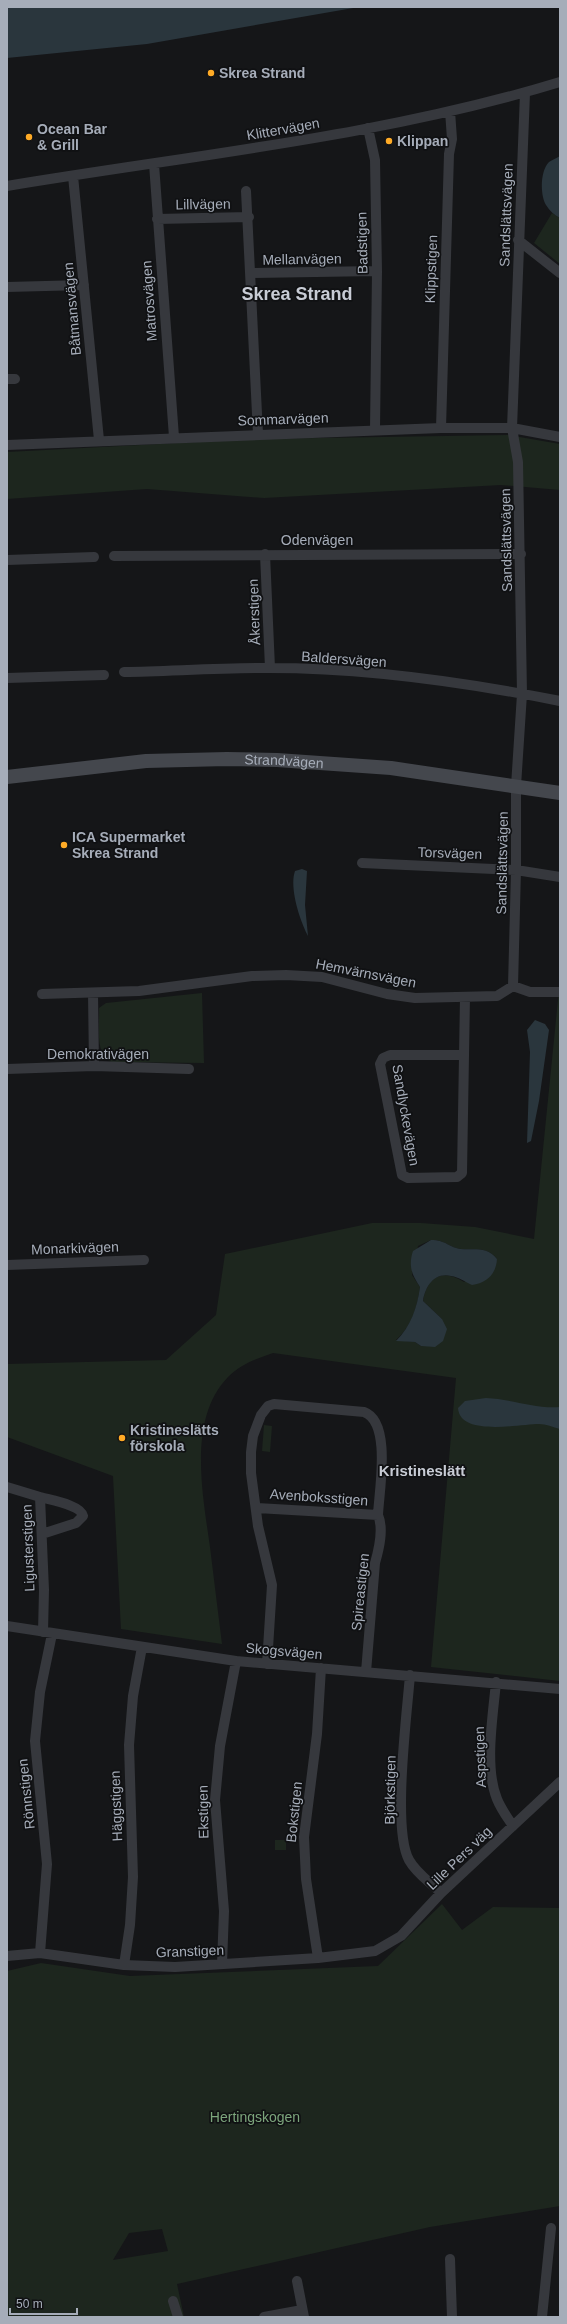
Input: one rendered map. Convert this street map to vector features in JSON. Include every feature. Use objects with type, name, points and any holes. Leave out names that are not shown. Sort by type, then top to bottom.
[{"type":"street","name":"Klittervägen","points":[[7,186],[154,164],[368,128],[450,111],[525,93],[560,82]]},
{"type":"street","name":"Sandslättsvägen","points":[[513,986],[516,870],[516,786],[522,694],[521,554],[518,462],[512,428],[518,240],[525,93]]},
{"type":"street","name":"Klippstigen","points":[[441,428],[449,154],[452,139],[450,111]]},
{"type":"street","name":"Badstigen","points":[[368,128],[374,160],[377,271],[375,429]]},
{"type":"street","name":"Matrosvägen","points":[[154,164],[174,437]]},
{"type":"street","name":"Båtmansvägen","points":[[73,176],[99,440]]},
{"type":"street","points":[[246,191],[252,273],[258,434]]},
{"type":"street","name":"Lillvägen","points":[[157,219],[249,217]]},
{"type":"street","points":[[518,240],[560,273]]},
{"type":"street","name":"Mellanvägen","points":[[252,273],[377,271]]},
{"type":"street","points":[[7,287],[84,285]]},
{"type":"street","name":"Sommarvägen","points":[[7,444],[375,429],[441,428],[512,428],[560,437]]},
{"type":"street","name":"Odenvägen","points":[[114,556],[265,554],[521,554]]},
{"type":"street","name":"Åkerstigen","points":[[265,554],[270,668]]},
{"type":"street","points":[[7,560],[94,557]]},
{"type":"street","name":"Baldersvägen","points":[[124,672],[270,668],[368,674],[465,683],[560,701]]},
{"type":"street","points":[[7,678],[104,675]]},
{"type":"street","name":"Strandvägen","points":[[7,777],[105,764],[227,759],[357,764],[560,793]]},
{"type":"street","name":"Torsvägen","points":[[362,863],[516,870],[560,877]]},
{"type":"street","name":"Hemvärnsvägen","points":[[42,994],[139,991],[252,976],[286,975],[322,977],[401,996],[497,996],[513,986]]},
{"type":"street","points":[[513,986],[530,992],[560,992]]},
{"type":"street","points":[[93,993],[94,1066]]},
{"type":"street","name":"Sandlyckevägen","points":[[464,1055],[390,1054],[383,1058],[380,1064],[402,1175],[408,1178],[456,1177],[462,1173],[465,997]]},
{"type":"street","name":"Demokrativägen","points":[[7,1069],[94,1066],[190,1069]]},
{"type":"street","name":"Monarkivägen","points":[[7,1265],[144,1260]]},
{"type":"street","name":"Spireastigen","points":[[257,1508],[251,1473],[252,1442],[262,1412],[268,1406],[274,1404],[357,1411],[372,1416],[377,1423],[381,1444],[378,1515],[380,1521],[366,1672]]},
{"type":"street","name":"Ligusterstigen","points":[[7,1487],[40,1497],[47,1633]]},
{"type":"street","points":[[40,1497],[75,1507],[81,1510],[83,1516],[76,1523],[42,1534]]},
{"type":"street","name":"Avenboksstigen","points":[[257,1508],[271,1507],[378,1515]]},
{"type":"street","points":[[257,1508],[258,1526],[272,1585],[267,1664]]},
{"type":"street","name":"Skogsvägen","points":[[7,1626],[142,1648],[236,1661],[366,1672],[410,1674],[560,1689]]},
{"type":"street","name":"Rönnstigen","points":[[40,1953],[47,1864],[35,1741],[47,1633]]},
{"type":"street","name":"Häggstigen","points":[[124,1965],[132,1912],[133,1877],[129,1745],[133,1696],[142,1648]]},
{"type":"street","name":"Ekstigen","points":[[222,1964],[224,1911],[215,1800],[220,1746],[236,1661]]},
{"type":"street","name":"Bokstigen","points":[[318,1958],[307,1887],[304,1837],[317,1734],[321,1668]]},
{"type":"street","name":"Björkstigen","points":[[410,1674],[401,1800],[403,1833],[408,1860],[441,1893]]},
{"type":"street","name":"Aspstigen","points":[[496,1682],[492,1740],[493,1786],[501,1808],[513,1826]]},
{"type":"street","name":"Lille Pers väg","points":[[375,1951],[401,1936],[441,1893],[560,1783]]},
{"type":"street","name":"Granstigen","points":[[7,1956],[40,1953],[124,1965],[160,1967],[318,1958],[375,1951]]},
{"type":"street","points":[[542,2317],[551,2228]]},
{"type":"street","points":[[450,2259],[452,2317]]},
{"type":"street","points":[[264,2317],[303,2313],[297,2281]]},
{"type":"street","points":[[173,2301],[178,2317]]},
{"type":"green space","points":[[552,213],[560,218],[560,264],[534,243]]},
{"type":"green space","points":[[508,435],[560,444],[560,490],[501,485],[264,498],[147,489],[7,499],[7,452],[255,439]]},
{"type":"green space","points":[[560,980],[560,1681],[431,1667],[456,1378],[273,1353],[243,1365],[228,1377],[215,1394],[207,1414],[202,1436],[201,1459],[204,1505],[222,1644],[121,1629],[113,1476],[7,1437],[7,1364],[166,1360],[216,1315],[225,1254],[372,1223],[421,1223],[475,1227],[534,1239]],"holes":[[[431,1240],[436,1240],[461,1249],[485,1250],[497,1259],[464,1282],[449,1276],[437,1277],[432,1281],[428,1286],[423,1301],[442,1319],[421,1346],[415,1342],[396,1340],[402,1335],[410,1323],[417,1302],[420,1287],[412,1275],[418,1246]]]},
{"type":"green space","points":[[202,993],[204,1063],[112,1062],[106,1058],[100,1046],[99,1039],[99,1008],[106,1003]]},
{"type":"green space","points":[[264,1425],[272,1426],[270,1452],[262,1451]]},
{"type":"green space","points":[[275,1840],[286,1840],[286,1850],[275,1850]]},
{"type":"green space","name":"Hertingskogen","points":[[442,1904],[462,1930],[493,1907],[560,1908],[560,2206],[430,2227],[177,2284],[184,2317],[7,2317],[7,1971],[41,1963],[130,1976],[378,1966]],"holes":[[[162,2229],[168,2251],[113,2260],[129,2233]]]},
{"type":"shaded area","points":[[7,7],[359,7],[147,44],[7,58]]},
{"type":"shaded area","points":[[560,156],[560,218],[552,213],[546,205],[544,201],[542,183],[546,166],[549,162]]},
{"type":"shaded area","points":[[302,869],[307,871],[305,905],[308,936],[296,904],[293,886],[295,871]]},
{"type":"shaded area","points":[[535,1020],[545,1024],[549,1030],[539,1101],[531,1141],[527,1143],[530,1052],[527,1030]]},
{"type":"shaded area","points":[[431,1240],[440,1241],[461,1249],[485,1250],[497,1259],[495,1269],[490,1277],[477,1284],[472,1285],[457,1277],[445,1275],[435,1278],[428,1286],[423,1301],[442,1319],[447,1329],[443,1341],[435,1347],[421,1346],[415,1342],[396,1341],[409,1323],[419,1295],[420,1287],[413,1274],[411,1266],[413,1251]]},
{"type":"shaded area","points":[[486,1398],[541,1407],[560,1407],[560,1429],[539,1424],[506,1427],[479,1426],[469,1423],[461,1417],[458,1408],[465,1401]]},
{"type":"place","name":"Skrea Strand","points":[[211,73]]},
{"type":"place","name":"Ocean Bar & Grill","points":[[29,137]]},
{"type":"place","name":"Klippan","points":[[389,141]]},
{"type":"place","name":"ICA Supermarket Skrea Strand","points":[[64,845]]},
{"type":"place","name":"Kristineslätts förskola","points":[[122,1438]]},
{"type":"district","name":"Skrea Strand","points":[[297,294]]},
{"type":"district","name":"Kristineslätt","points":[[422,1470]]}]
